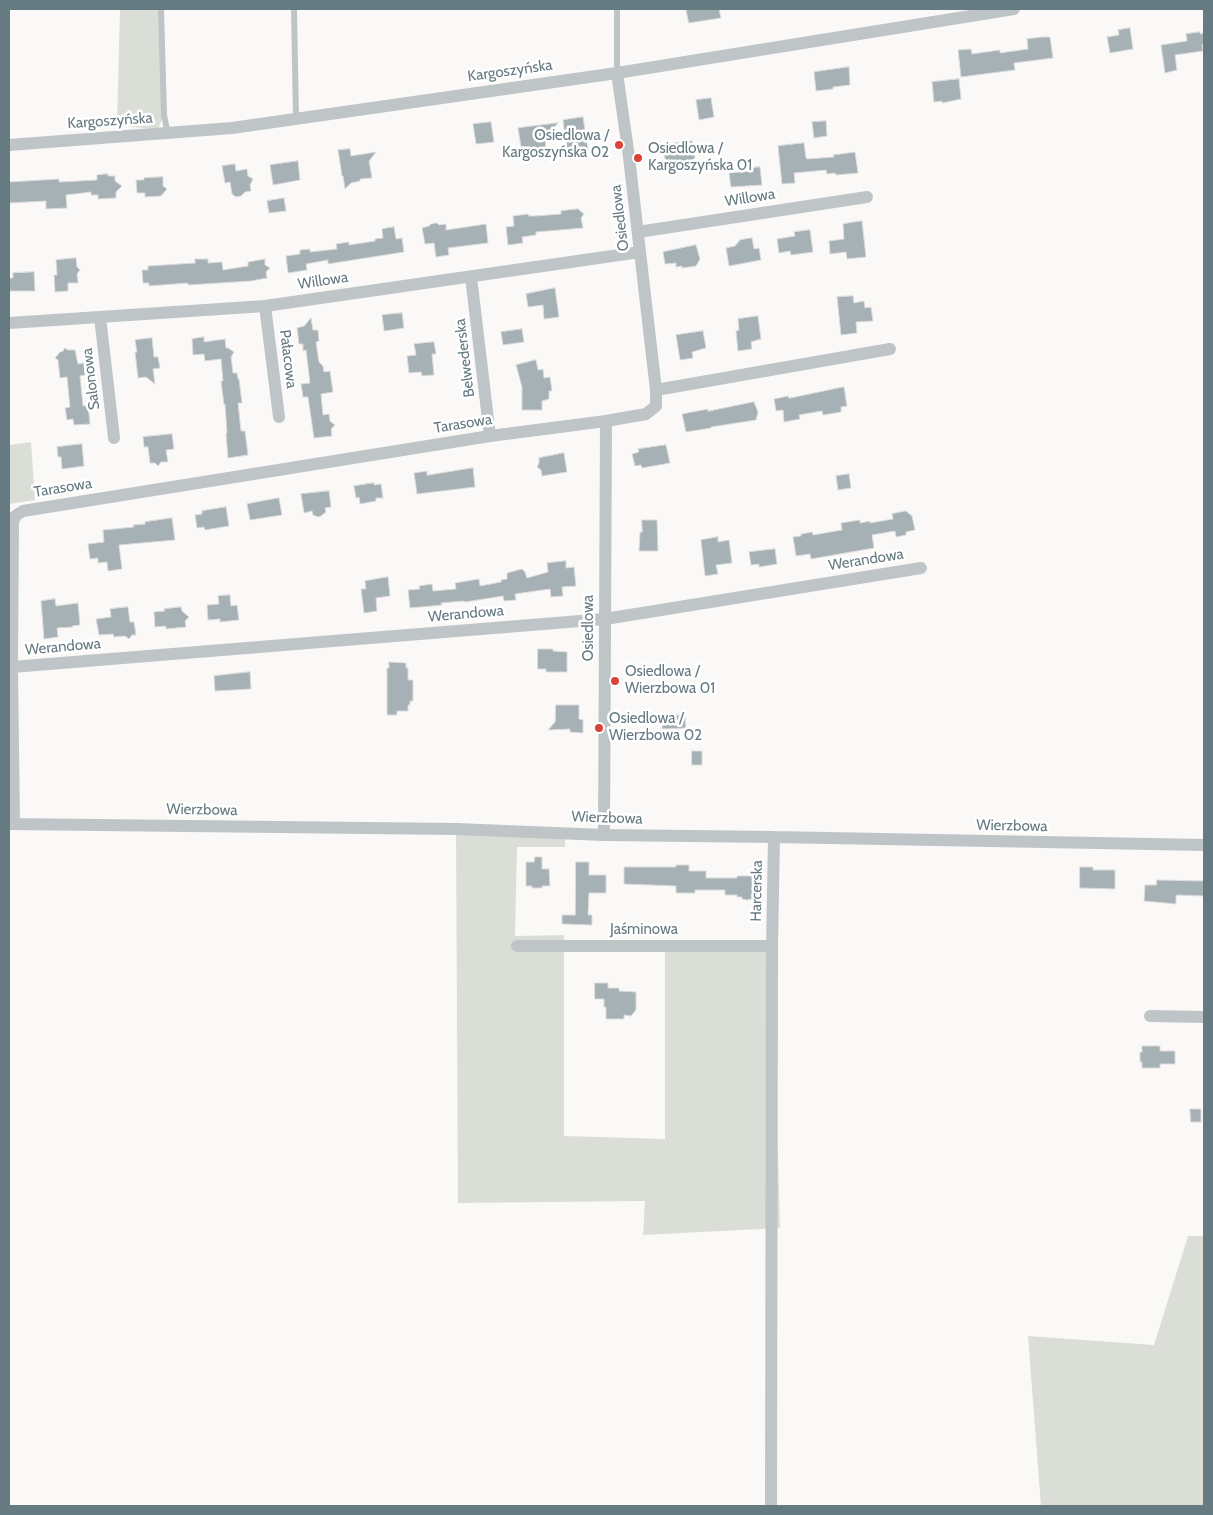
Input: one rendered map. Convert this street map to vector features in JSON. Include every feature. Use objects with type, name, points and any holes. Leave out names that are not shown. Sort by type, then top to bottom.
[{"type":"street","name":"Kargoszyńska","points":[[9,145],[232,128],[617,73],[955,13],[1014,9]]},
{"type":"street","name":"Osiedlowa","points":[[617,73],[656,390]]},
{"type":"street","name":"Willowa","points":[[638,232],[867,197]]},
{"type":"street","name":"Willowa","points":[[9,323],[265,306],[640,252]]},
{"type":"street","name":"Belwederska","points":[[471,277],[490,436]]},
{"type":"street","name":"Pałacowa","points":[[265,306],[279,416]]},
{"type":"street","name":"Salonowa","points":[[100,317],[114,438]]},
{"type":"street","points":[[656,390],[890,348]]},
{"type":"street","name":"Tarasowa","points":[[10,622],[13,524],[15,516],[23,511],[490,436],[646,414],[656,406],[656,390]]},
{"type":"street","name":"Osiedlowa","points":[[604,835],[606,421]]},
{"type":"street","name":"Werandowa","points":[[12,667],[605,619],[921,568]]},
{"type":"street","points":[[10,622],[12,667],[11,824]]},
{"type":"street","name":"Wierzbowa","points":[[11,824],[456,829],[604,835],[774,836],[1204,845]]},
{"type":"street","name":"Harcerska","points":[[770,1506],[774,836]]},
{"type":"street","name":"Jaśminowa","points":[[517,946],[772,946]]},
{"type":"street","points":[[1150,1016],[1204,1017]]},
{"type":"lane","points":[[161,9],[164,116],[168,134]]},
{"type":"lane","points":[[294,9],[296,118]]},
{"type":"lane","points":[[617,9],[617,73]]},
{"type":"shaded area","points":[[120,9],[161,9],[164,115],[158,129],[117,126]]},
{"type":"shaded area","points":[[31,442],[35,500],[9,504],[9,445]]},
{"type":"shaded area","points":[[456,829],[565,833],[565,847],[517,847],[515,936],[564,935],[564,1136],[665,1139],[665,946],[772,946],[780,1228],[643,1235],[645,1201],[458,1203]]},
{"type":"shaded area","points":[[1188,1236],[1204,1236],[1204,1506],[1041,1506],[1028,1336],[1154,1345]]},
{"type":"building","points":[[686,9],[719,9],[721,18],[689,23]]},
{"type":"building","points":[[1130,28],[1133,49],[1110,53],[1107,37],[1119,35],[1118,30]]},
{"type":"building","points":[[1200,32],[1200,34],[1204,33],[1203,51],[1175,55],[1177,70],[1165,73],[1161,45],[1187,41],[1186,34]]},
{"type":"building","points":[[1050,37],[1053,58],[1014,63],[1015,70],[961,77],[958,50],[971,49],[972,54],[1028,49],[1027,39]]},
{"type":"building","points":[[849,67],[850,85],[816,91],[814,72]]},
{"type":"building","points":[[959,79],[961,99],[942,103],[942,101],[934,102],[932,82]]},
{"type":"building","points":[[711,98],[714,117],[699,120],[696,100]]},
{"type":"building","points":[[583,117],[588,149],[567,152],[563,120]]},
{"type":"building","points":[[826,121],[827,136],[814,138],[812,122]]},
{"type":"building","points":[[491,122],[494,142],[476,144],[473,124]]},
{"type":"building","points":[[558,123],[545,139],[546,148],[542,148],[538,157],[533,150],[529,150],[529,147],[521,147],[518,128]]},
{"type":"building","points":[[692,141],[695,158],[683,167],[666,165],[663,145]]},
{"type":"building","points":[[804,143],[807,159],[834,157],[833,155],[855,152],[858,173],[836,175],[835,173],[827,174],[826,170],[794,173],[795,183],[782,184],[778,146]]},
{"type":"building","points":[[350,149],[351,156],[376,152],[369,161],[372,178],[360,179],[360,181],[351,183],[345,189],[338,150]]},
{"type":"building","points":[[298,161],[300,180],[273,185],[270,165]]},
{"type":"building","points":[[235,164],[236,171],[247,169],[248,176],[253,179],[250,185],[251,191],[236,197],[232,194],[230,182],[225,183],[222,166]]},
{"type":"building","points":[[760,167],[762,185],[731,187],[729,173],[750,171],[749,168]]},
{"type":"building","points":[[108,174],[108,176],[115,176],[115,181],[122,186],[116,192],[116,198],[98,199],[98,195],[91,195],[91,192],[66,195],[67,208],[46,209],[46,201],[9,203],[9,182],[59,179],[59,182],[97,180],[97,175]]},
{"type":"building","points":[[163,177],[163,186],[167,189],[161,196],[145,197],[145,193],[137,193],[136,180]]},
{"type":"building","points":[[284,198],[286,211],[269,213],[267,201]]},
{"type":"building","points":[[578,209],[584,214],[581,218],[583,228],[536,232],[536,235],[522,237],[523,243],[508,245],[506,227],[514,226],[513,216],[561,214],[561,211]]},
{"type":"building","points":[[862,221],[866,257],[847,259],[846,252],[830,254],[829,241],[844,239],[843,224]]},
{"type":"building","points":[[437,223],[439,225],[446,224],[446,230],[486,224],[488,243],[448,248],[449,255],[436,257],[434,243],[425,244],[422,228]]},
{"type":"building","points":[[394,227],[396,239],[402,238],[404,252],[328,264],[328,260],[306,264],[307,270],[288,273],[286,256],[300,254],[300,250],[310,249],[310,252],[337,249],[336,244],[349,242],[349,245],[375,241],[375,239],[383,238],[382,229]]},
{"type":"building","points":[[810,230],[813,252],[791,255],[790,251],[779,253],[777,239],[795,236],[794,232]]},
{"type":"building","points":[[752,238],[754,249],[759,248],[761,260],[729,266],[726,248],[735,246],[740,240]]},
{"type":"building","points":[[696,245],[700,259],[696,266],[682,268],[682,266],[676,267],[676,263],[665,264],[663,252]]},
{"type":"building","points":[[76,258],[77,267],[80,270],[77,274],[78,283],[68,283],[68,291],[55,292],[54,275],[57,275],[56,260]]},
{"type":"building","points":[[195,259],[208,259],[208,263],[222,262],[223,270],[248,266],[248,262],[265,259],[265,265],[270,268],[266,272],[267,278],[251,281],[149,286],[149,283],[143,283],[142,270],[148,270],[148,266],[195,263]]},
{"type":"building","points":[[34,272],[35,291],[9,291],[9,278],[13,278],[13,273]]},
{"type":"building","points":[[555,288],[559,317],[544,319],[543,305],[528,307],[526,294]]},
{"type":"building","points":[[853,296],[854,303],[864,301],[865,308],[871,307],[873,321],[856,322],[857,333],[841,335],[837,297]]},
{"type":"building","points":[[402,313],[404,328],[384,331],[382,315]]},
{"type":"building","points":[[758,316],[761,339],[751,342],[752,349],[738,351],[736,331],[739,330],[738,319]]},
{"type":"building","points":[[311,318],[313,330],[318,330],[319,341],[316,342],[319,362],[323,366],[324,372],[330,371],[333,392],[321,394],[323,415],[329,414],[330,421],[335,425],[331,429],[332,436],[314,438],[308,397],[303,397],[301,384],[310,383],[306,350],[303,351],[303,344],[299,344],[297,328],[304,326]]},
{"type":"building","points":[[522,329],[524,342],[503,345],[501,332]]},
{"type":"building","points":[[703,331],[706,348],[692,352],[693,358],[680,360],[676,335]]},
{"type":"building","points":[[204,337],[204,342],[225,339],[226,348],[234,352],[231,357],[233,373],[237,373],[239,379],[242,403],[238,403],[241,431],[245,431],[248,455],[228,458],[225,404],[221,381],[223,381],[221,359],[205,361],[204,354],[193,355],[192,339]]},
{"type":"building","points":[[152,338],[154,357],[158,357],[160,368],[153,369],[155,384],[146,377],[138,378],[135,352],[137,352],[135,340]]},
{"type":"building","points":[[434,342],[436,354],[432,354],[434,375],[422,376],[421,372],[409,373],[407,356],[416,355],[414,344]]},
{"type":"building","points":[[65,348],[75,350],[78,364],[84,363],[85,375],[80,376],[83,406],[88,405],[90,424],[74,425],[73,419],[67,420],[65,408],[70,407],[67,377],[60,378],[58,360],[55,358]]},
{"type":"building","points":[[536,360],[538,370],[543,369],[544,378],[550,377],[552,391],[549,391],[549,399],[542,401],[542,410],[522,410],[522,387],[516,365]]},
{"type":"building","points":[[844,387],[847,406],[841,407],[841,412],[823,415],[822,411],[799,415],[800,419],[784,422],[783,410],[776,411],[774,399],[788,396],[789,398]]},
{"type":"building","points":[[754,402],[758,412],[756,420],[686,432],[682,414]]},
{"type":"building","points":[[172,434],[174,449],[166,450],[168,462],[161,462],[158,466],[155,463],[150,463],[148,447],[144,447],[143,437]]},
{"type":"building","points":[[82,444],[84,466],[62,469],[61,457],[58,457],[57,447]]},
{"type":"building","points":[[666,445],[670,463],[642,468],[641,465],[635,466],[632,454],[639,452],[638,449]]},
{"type":"building","points":[[564,453],[567,472],[542,476],[541,470],[537,467],[539,458]]},
{"type":"building","points":[[473,468],[475,487],[417,494],[414,473],[427,471],[427,475]]},
{"type":"building","points":[[849,474],[851,488],[838,490],[836,476]]},
{"type":"building","points":[[374,483],[374,485],[381,484],[383,498],[376,498],[376,501],[360,504],[359,497],[356,498],[354,486]]},
{"type":"building","points":[[329,491],[331,507],[325,508],[326,512],[318,517],[313,515],[312,511],[304,513],[301,494]]},
{"type":"building","points":[[279,498],[282,515],[250,520],[247,504]]},
{"type":"building","points":[[226,507],[229,526],[205,530],[204,527],[197,528],[195,515],[202,514],[202,511]]},
{"type":"building","points":[[906,511],[912,516],[915,530],[906,532],[906,535],[896,537],[895,531],[872,535],[874,548],[811,559],[810,554],[796,556],[793,537],[812,532],[813,535],[842,530],[841,523],[860,520],[860,523],[870,521],[870,523],[893,519],[892,514]]},
{"type":"building","points":[[172,518],[175,540],[119,545],[122,569],[108,571],[107,562],[98,563],[98,558],[90,559],[88,544],[104,542],[103,530],[134,527],[133,525],[145,524],[145,522]]},
{"type":"building","points":[[642,520],[657,520],[658,551],[639,551]]},
{"type":"building","points":[[718,537],[718,542],[729,540],[732,563],[716,565],[718,574],[705,576],[701,540]]},
{"type":"building","points":[[775,549],[777,564],[759,567],[759,564],[751,565],[749,552]]},
{"type":"building","points":[[566,561],[566,568],[574,567],[576,586],[562,587],[563,596],[551,597],[550,589],[515,594],[516,600],[504,601],[503,596],[410,608],[408,590],[420,589],[419,586],[432,584],[433,591],[456,589],[455,583],[479,579],[480,586],[501,582],[501,580],[507,579],[507,573],[522,569],[527,578],[548,572],[547,563]]},
{"type":"building","points":[[388,577],[390,596],[376,598],[377,611],[364,613],[361,589],[366,589],[365,581]]},
{"type":"building","points":[[230,595],[231,606],[237,605],[239,620],[220,622],[220,619],[208,620],[207,605],[219,604],[218,596]]},
{"type":"building","points":[[55,599],[56,606],[78,603],[80,625],[57,628],[58,637],[44,639],[41,601]]},
{"type":"building","points":[[128,607],[130,622],[134,622],[136,635],[132,635],[129,639],[125,636],[114,637],[113,634],[99,635],[96,619],[111,617],[110,609]]},
{"type":"building","points":[[181,607],[182,611],[189,617],[185,621],[186,627],[166,629],[166,626],[155,627],[154,612]]},
{"type":"building","points":[[538,649],[553,649],[553,651],[567,652],[567,672],[546,672],[546,669],[538,669]]},
{"type":"building","points":[[389,662],[406,663],[408,680],[413,680],[413,701],[410,701],[410,705],[408,705],[408,711],[397,711],[397,715],[387,715],[387,668],[389,668]]},
{"type":"building","points":[[250,672],[251,689],[215,691],[214,676]]},
{"type":"building","points":[[556,705],[579,705],[579,719],[583,720],[583,733],[570,732],[570,729],[548,730],[555,722]]},
{"type":"building","points":[[685,715],[686,728],[662,729],[662,716]]},
{"type":"building","points":[[692,751],[702,751],[702,765],[692,765]]},
{"type":"building","points":[[535,857],[542,857],[542,869],[549,869],[550,886],[532,888],[532,886],[526,886],[526,862],[534,862]]},
{"type":"building","points":[[576,862],[589,862],[589,875],[606,875],[606,893],[589,893],[588,915],[592,915],[592,925],[562,924],[562,915],[575,915]]},
{"type":"building","points":[[676,865],[689,865],[689,871],[706,871],[706,878],[758,876],[758,893],[752,893],[752,899],[747,900],[737,897],[737,895],[725,895],[725,890],[695,890],[695,893],[676,893],[676,886],[624,884],[624,867],[676,867]]},
{"type":"building","points":[[1080,867],[1093,867],[1093,870],[1115,870],[1115,889],[1080,888]]},
{"type":"building","points":[[1157,880],[1204,881],[1204,896],[1177,895],[1176,904],[1144,901],[1145,885],[1156,885]]},
{"type":"building","points":[[595,983],[608,983],[608,988],[619,988],[619,991],[636,992],[636,1010],[631,1016],[624,1015],[624,1019],[606,1019],[604,999],[595,999]]},
{"type":"building","points":[[1142,1046],[1160,1046],[1160,1051],[1175,1051],[1175,1064],[1160,1064],[1160,1068],[1142,1068],[1140,1052],[1142,1052]]},
{"type":"building","points":[[1190,1109],[1201,1109],[1201,1122],[1191,1122]]},
{"type":"place","name":"Osiedlowa / Kargoszyńska 02","points":[[619,145]]},
{"type":"place","name":"Osiedlowa / Kargoszyńska 01","points":[[638,158]]},
{"type":"place","name":"Osiedlowa / Wierzbowa 01","points":[[615,681]]},
{"type":"place","name":"Osiedlowa / Wierzbowa 02","points":[[599,728]]}]
